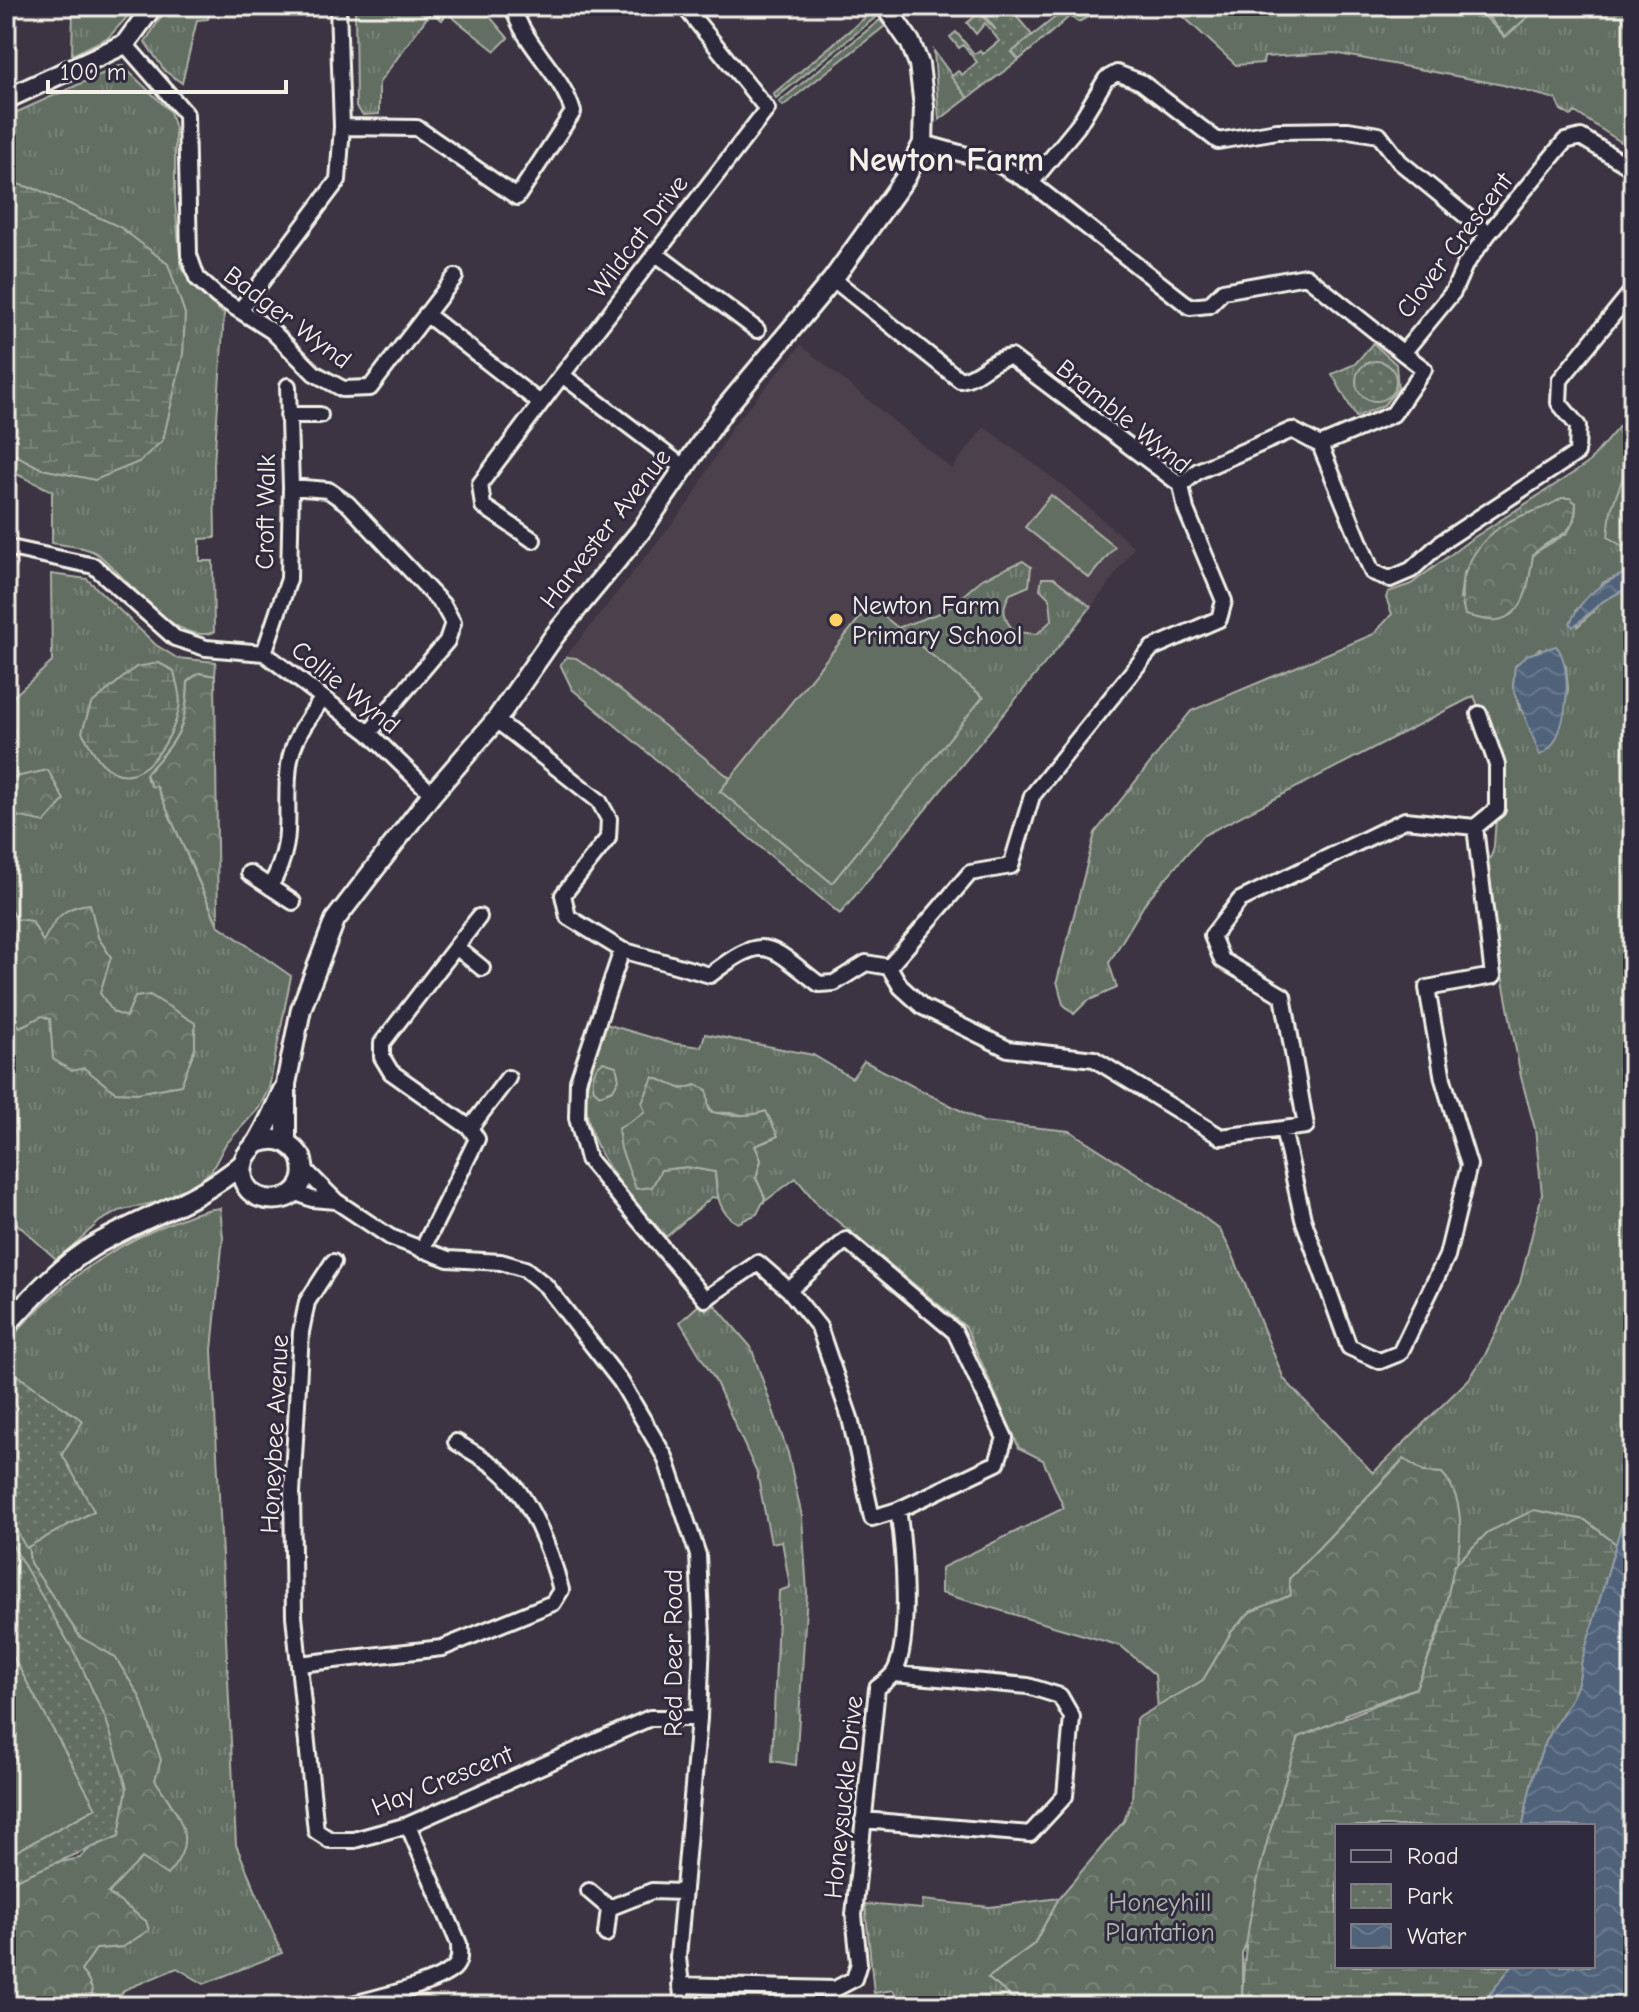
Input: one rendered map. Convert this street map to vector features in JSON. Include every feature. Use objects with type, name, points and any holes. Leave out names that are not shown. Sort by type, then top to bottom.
[{"type":"street","points":[[6,99],[125,44],[153,6]]},
{"type":"street","points":[[241,309],[338,180],[342,127],[338,6]]},
{"type":"street","points":[[342,127],[417,128],[517,197],[573,112],[566,89],[525,37],[516,16],[521,6]]},
{"type":"street","name":"Wildcat Drive","points":[[562,375],[767,109],[684,6]]},
{"type":"street","name":"Harvester Avenue","points":[[286,1142],[286,1084],[301,1009],[335,920],[432,794],[496,720],[555,635],[641,531],[723,411],[833,279],[906,177],[923,143],[924,110],[919,64],[910,42],[885,6]]},
{"type":"street","name":"Badger Wynd","points":[[125,44],[186,114],[189,255],[197,278],[217,296],[272,331],[314,373],[343,389],[370,388],[426,314]]},
{"type":"street","points":[[1031,183],[1077,127],[1106,79],[1117,73],[1141,82],[1218,141],[1277,131],[1348,130],[1379,135],[1400,162],[1488,234]]},
{"type":"street","name":"Clover Crescent","points":[[1320,445],[1393,414],[1424,369],[1403,353],[1453,292],[1465,265],[1488,234],[1565,141],[1581,137],[1633,169]]},
{"type":"street","points":[[923,143],[996,163],[1031,183],[1190,307],[1209,305],[1223,291],[1306,276],[1403,353]]},
{"type":"street","points":[[655,253],[757,330]]},
{"type":"street","points":[[455,277],[426,314],[540,403]]},
{"type":"street","name":"Bramble Wynd","points":[[833,279],[960,380],[975,378],[997,359],[1011,357],[1181,485],[1186,510],[1224,601],[1219,619],[1152,648],[1032,796],[1011,866],[970,873],[889,967]]},
{"type":"street","points":[[1181,485],[1198,471],[1292,430],[1320,445],[1372,572],[1390,579],[1411,570],[1442,542],[1577,453],[1578,426],[1559,403],[1560,380],[1633,290]]},
{"type":"street","points":[[533,540],[483,506],[480,484],[562,375],[686,469]]},
{"type":"street","name":"Croft Walk","points":[[264,653],[289,579],[291,487],[288,386]]},
{"type":"street","points":[[288,415],[320,415]]},
{"type":"street","points":[[291,487],[328,490],[348,504],[443,605],[453,623],[447,641],[369,733]]},
{"type":"street","name":"Collie Wynd","points":[[6,547],[94,566],[175,638],[206,648],[264,653],[369,733],[432,794]]},
{"type":"street","points":[[270,887],[284,862],[289,830],[289,764],[298,735],[322,699]]},
{"type":"street","points":[[496,720],[599,801],[609,819],[608,838],[563,895],[568,917],[622,950],[710,975],[742,951],[761,945],[776,952],[819,984],[834,983],[866,963],[889,967],[901,987],[935,1013],[1008,1049],[1094,1059],[1221,1137],[1306,1126],[1283,996],[1222,960],[1212,936],[1240,900],[1405,820],[1475,827],[1497,809],[1497,765],[1479,714]]},
{"type":"street","points":[[1283,1129],[1303,1219],[1349,1347],[1380,1361],[1400,1353],[1447,1256],[1469,1165],[1443,1079],[1427,988],[1493,976],[1475,827]]},
{"type":"street","points":[[249,873],[293,902]]},
{"type":"street","points":[[422,1250],[475,1150],[477,1139],[470,1128],[391,1072],[382,1057],[382,1043],[479,917]]},
{"type":"street","points":[[456,947],[482,968]]},
{"type":"street","points":[[622,950],[578,1081],[577,1118],[588,1159],[705,1299],[758,1263],[789,1290],[819,1327],[850,1418],[872,1518],[898,1510],[997,1463],[1005,1438],[955,1332],[846,1240],[789,1290]]},
{"type":"street","points":[[470,1128],[508,1078]]},
{"type":"street","name":"Harvester Avenue","points":[[257,1143],[286,1084]]},
{"type":"street","points":[[215,1188],[276,1201],[294,1192],[304,1169],[301,1157],[286,1142],[268,1139],[257,1143],[246,1154],[242,1164],[243,1178],[255,1195]]},
{"type":"street","points":[[6,1325],[44,1284],[90,1248],[215,1188],[242,1164]]},
{"type":"street","name":"Red Deer Road","points":[[304,1169],[336,1201],[390,1237],[448,1259],[501,1262],[525,1269],[546,1286],[621,1382],[665,1457],[698,1555],[702,1637],[699,1718],[682,1892],[680,1985],[683,2006]]},
{"type":"street","name":"Red Deer Road","points":[[294,1192],[336,1201]]},
{"type":"street","name":"Honeybee Avenue","points":[[294,1616],[292,1493],[301,1332],[307,1302],[333,1262]]},
{"type":"street","points":[[299,1664],[442,1648],[553,1603],[561,1590],[526,1503],[500,1470],[456,1442]]},
{"type":"street","name":"Honeysuckle Drive","points":[[835,1989],[854,1979],[859,1963],[854,1915],[877,1688],[894,1674],[901,1654],[904,1564],[898,1510]]},
{"type":"street","name":"Hay Crescent","points":[[294,1616],[316,1831],[330,1840],[354,1840],[408,1825],[650,1718],[699,1718]]},
{"type":"street","points":[[863,1820],[1030,1834],[1065,1796],[1072,1717],[1060,1696],[1028,1686],[894,1674]]},
{"type":"street","points":[[345,2006],[404,1990],[453,1968],[460,1958],[459,1944],[408,1825]]},
{"type":"street","points":[[589,1891],[609,1908]]},
{"type":"street","points":[[609,1908],[652,1891],[682,1892]]},
{"type":"street","points":[[606,1934],[609,1908]]},
{"type":"street","points":[[680,1985],[835,1989],[839,2006]]},
{"type":"shaded area","name":"Newton Farm Primary School","points":[[801,345],[952,469],[984,427],[1061,484],[1134,547],[1106,588],[840,914],[572,689],[560,664],[691,500],[732,427]]},
{"type":"green space","points":[[73,6],[137,6],[109,37],[72,55]]},
{"type":"green space","points":[[168,6],[211,6],[208,19],[197,20],[182,83],[165,71],[145,42]]},
{"type":"green space","points":[[355,6],[481,6],[508,38],[495,51],[447,13],[442,20],[431,12],[379,83],[379,114],[363,115],[356,107]]},
{"type":"green space","points":[[983,6],[1008,6],[1032,35],[1012,52],[1019,60],[968,98],[951,77],[958,71],[962,75],[977,62],[963,45],[959,48],[950,37],[956,32],[974,54],[980,50],[983,54],[999,41],[985,23],[976,34],[967,23],[979,13],[996,30],[979,9]]},
{"type":"green space","points":[[1069,6],[1110,6],[1078,22],[1070,16],[1019,60],[1012,52]]},
{"type":"green space","points":[[1172,6],[1474,6],[1505,37],[1540,6],[1633,6],[1633,150],[1575,112],[1571,116],[1561,110],[1556,99],[1503,85],[1334,53],[1264,57],[1263,63],[1236,65]]},
{"type":"green space","points":[[1479,6],[1505,6],[1516,18],[1529,6],[1539,7],[1505,37]]},
{"type":"green space","points":[[873,11],[877,16],[776,98],[773,94]]},
{"type":"green space","points":[[880,20],[885,26],[783,106],[779,102]]},
{"type":"green space","points":[[934,51],[968,98],[939,120]]},
{"type":"green space","points":[[122,65],[170,111],[175,129],[175,201],[181,266],[192,286],[224,314],[214,464],[215,538],[200,539],[200,561],[213,561],[214,632],[199,634],[184,630],[168,621],[95,553],[52,543],[52,491],[6,469],[6,117]]},
{"type":"green space","points":[[6,181],[39,190],[120,227],[168,264],[185,314],[183,354],[163,440],[139,462],[95,480],[42,469],[6,450]]},
{"type":"green space","points":[[1373,343],[1396,364],[1398,388],[1384,405],[1356,417],[1332,374],[1355,364]]},
{"type":"green space","points":[[1376,361],[1390,367],[1396,381],[1390,395],[1376,401],[1362,395],[1356,381],[1362,367]]},
{"type":"green space","points":[[1633,410],[1633,450],[1628,462],[1622,546],[1633,542],[1633,570],[1604,582],[1576,610],[1578,626],[1603,601],[1633,585],[1633,1443],[1632,1489],[1616,1544],[1585,1520],[1488,1532],[1454,1566],[1460,1529],[1457,1506],[1449,1484],[1442,1473],[1424,1472],[1403,1459],[1289,1579],[1292,1595],[1250,1612],[1232,1631],[1203,1680],[1158,1709],[1155,1675],[1121,1646],[941,1593],[941,1568],[1064,1508],[1043,1460],[1019,1448],[966,1327],[819,1206],[796,1178],[764,1202],[756,1178],[761,1160],[755,1146],[768,1141],[746,1117],[733,1113],[713,1113],[696,1085],[683,1089],[672,1086],[632,1123],[661,1170],[686,1167],[715,1172],[717,1198],[712,1197],[666,1237],[611,1170],[591,1131],[587,1089],[606,1024],[670,1043],[701,1047],[705,1034],[813,1055],[852,1078],[864,1061],[983,1122],[1070,1131],[1220,1230],[1284,1379],[1373,1473],[1469,1379],[1485,1355],[1520,1283],[1542,1194],[1535,1129],[1521,1077],[1497,948],[1488,861],[1494,847],[1497,810],[1495,762],[1488,732],[1474,696],[1202,836],[1147,900],[1109,963],[1117,988],[1087,1001],[1074,1014],[1063,1004],[1057,981],[1095,833],[1191,711],[1374,634],[1392,614],[1386,598],[1388,592],[1411,584],[1470,540],[1587,464]],"holes":[[[1562,498],[1576,503],[1575,520],[1567,533],[1460,599],[1463,574],[1509,522],[1548,508]],[[1540,649],[1566,666],[1568,689],[1564,712],[1520,710],[1513,687],[1515,666]]]},
{"type":"green space","points":[[1633,450],[1633,542],[1622,546],[1608,537],[1611,510]]},
{"type":"green space","points":[[1051,495],[1115,547],[1089,578],[1025,527]]},
{"type":"green space","points":[[1562,498],[1570,498],[1576,503],[1572,524],[1533,555],[1528,585],[1516,611],[1494,620],[1465,615],[1462,587],[1465,574],[1470,561],[1487,538],[1510,521]]},
{"type":"green space","points":[[1023,561],[1031,567],[1029,586],[1010,594],[1005,609],[1006,619],[1016,632],[1037,634],[1052,620],[1050,599],[1040,589],[1042,578],[1054,578],[1091,607],[840,914],[572,689],[560,664],[567,657],[576,658],[597,672],[730,778],[720,791],[983,697],[897,628],[945,611],[982,579]]},
{"type":"green space","points":[[51,574],[87,579],[156,645],[177,658],[216,662],[215,676],[199,673],[188,681],[185,711],[178,733],[146,774],[147,780],[157,786],[218,925],[291,976],[269,1088],[259,1108],[225,1145],[212,1170],[192,1188],[161,1201],[119,1211],[100,1221],[57,1260],[6,1214],[6,703],[52,662]]},
{"type":"green space","points":[[870,605],[983,697],[832,883],[720,791]]},
{"type":"green space","points":[[159,663],[174,671],[180,699],[176,720],[152,761],[141,770],[129,774],[115,772],[99,760],[82,732],[91,704],[136,667]]},
{"type":"green space","points":[[199,673],[215,676],[218,925],[157,787],[151,786],[146,774],[173,743],[185,711],[188,681]]},
{"type":"green space","points":[[48,770],[64,800],[45,822],[6,814],[6,779]]},
{"type":"green space","points":[[6,902],[16,919],[32,921],[43,942],[61,915],[90,904],[98,937],[111,957],[100,993],[113,1012],[126,1017],[135,997],[150,995],[195,1023],[195,1048],[181,1085],[137,1093],[115,1092],[84,1068],[72,1071],[53,1059],[50,1019],[42,1016],[20,1027],[9,1005],[7,988]]},
{"type":"green space","points":[[603,1062],[616,1066],[619,1079],[613,1090],[600,1095],[594,1090],[593,1078],[597,1067]]},
{"type":"green space","points":[[653,1077],[682,1089],[696,1085],[707,1090],[709,1111],[738,1115],[766,1111],[778,1136],[755,1146],[761,1160],[756,1178],[765,1198],[757,1214],[738,1223],[726,1214],[719,1201],[715,1172],[687,1167],[661,1170],[652,1187],[636,1189],[621,1149],[618,1129],[645,1112],[642,1103]]},
{"type":"green space","points":[[220,1208],[223,1237],[212,1350],[236,1845],[282,1953],[204,1984],[177,1968],[124,1990],[113,2006],[91,2006],[93,1998],[80,1971],[96,1949],[123,1947],[146,1921],[108,1894],[178,1815],[155,1780],[115,1658],[80,1637],[30,1563],[28,1546],[62,1453],[82,1421],[10,1370],[6,1374],[6,1344],[58,1291],[116,1249],[161,1227]]},
{"type":"green space","points":[[700,1304],[706,1310],[715,1305],[751,1347],[788,1453],[802,1517],[807,1593],[796,1765],[772,1761],[779,1591],[790,1587],[782,1541],[771,1543],[757,1473],[715,1380],[680,1322]]},
{"type":"green space","points":[[9,1370],[83,1421],[62,1454],[94,1511],[26,1548],[6,1511],[6,1375]]},
{"type":"green space","name":"Honeyhill Plantation","points":[[1404,1459],[1424,1472],[1442,1473],[1455,1493],[1460,1519],[1459,1548],[1445,1610],[1416,1688],[1346,1714],[1242,1953],[1242,2006],[1023,2006],[988,1978],[1034,1944],[1059,1898],[1124,1821],[1132,1800],[1136,1719],[1203,1680],[1232,1631],[1250,1612],[1291,1595],[1289,1579]]},
{"type":"green space","points":[[1534,1510],[1585,1520],[1616,1544],[1577,1685],[1541,1752],[1523,1824],[1335,1824],[1335,1968],[1510,1968],[1487,1998],[1488,2006],[1242,2006],[1253,1903],[1268,1836],[1299,1737],[1416,1688],[1440,1631],[1454,1566],[1488,1532]]},
{"type":"green space","points":[[16,1514],[27,1538],[30,1563],[80,1637],[115,1657],[140,1697],[161,1760],[155,1780],[178,1816],[184,1838],[183,1850],[167,1875],[142,1858],[108,1893],[146,1921],[149,1930],[123,1947],[96,1949],[81,1971],[91,1987],[91,2006],[6,2006],[6,1882],[40,1866],[80,1858],[89,1849],[95,1815],[6,1592],[6,1515]]},
{"type":"green space","points":[[6,1534],[78,1659],[106,1719],[127,1788],[119,1836],[6,1884]]},
{"type":"green space","points":[[6,1644],[96,1808],[6,1857]]},
{"type":"green space","points":[[1059,1898],[1034,1944],[988,1978],[1023,2006],[901,2006],[893,1990],[874,1993],[865,1904],[922,1909],[923,1900],[990,1907]]},
{"type":"water","points":[[1633,570],[1633,585],[1603,601],[1573,627],[1570,623],[1588,596]]},
{"type":"water","points":[[1556,646],[1565,670],[1566,704],[1557,737],[1550,748],[1540,755],[1513,687],[1515,666],[1527,655]]},
{"type":"water","points":[[1633,1443],[1633,2006],[1488,2006],[1487,1998],[1510,1968],[1595,1968],[1595,1824],[1523,1824],[1541,1752],[1577,1685],[1632,1489]]},
{"type":"place","name":"Newton Farm Primary School","points":[[836,620]]},
{"type":"district","name":"Newton Farm","points":[[946,159]]}]
